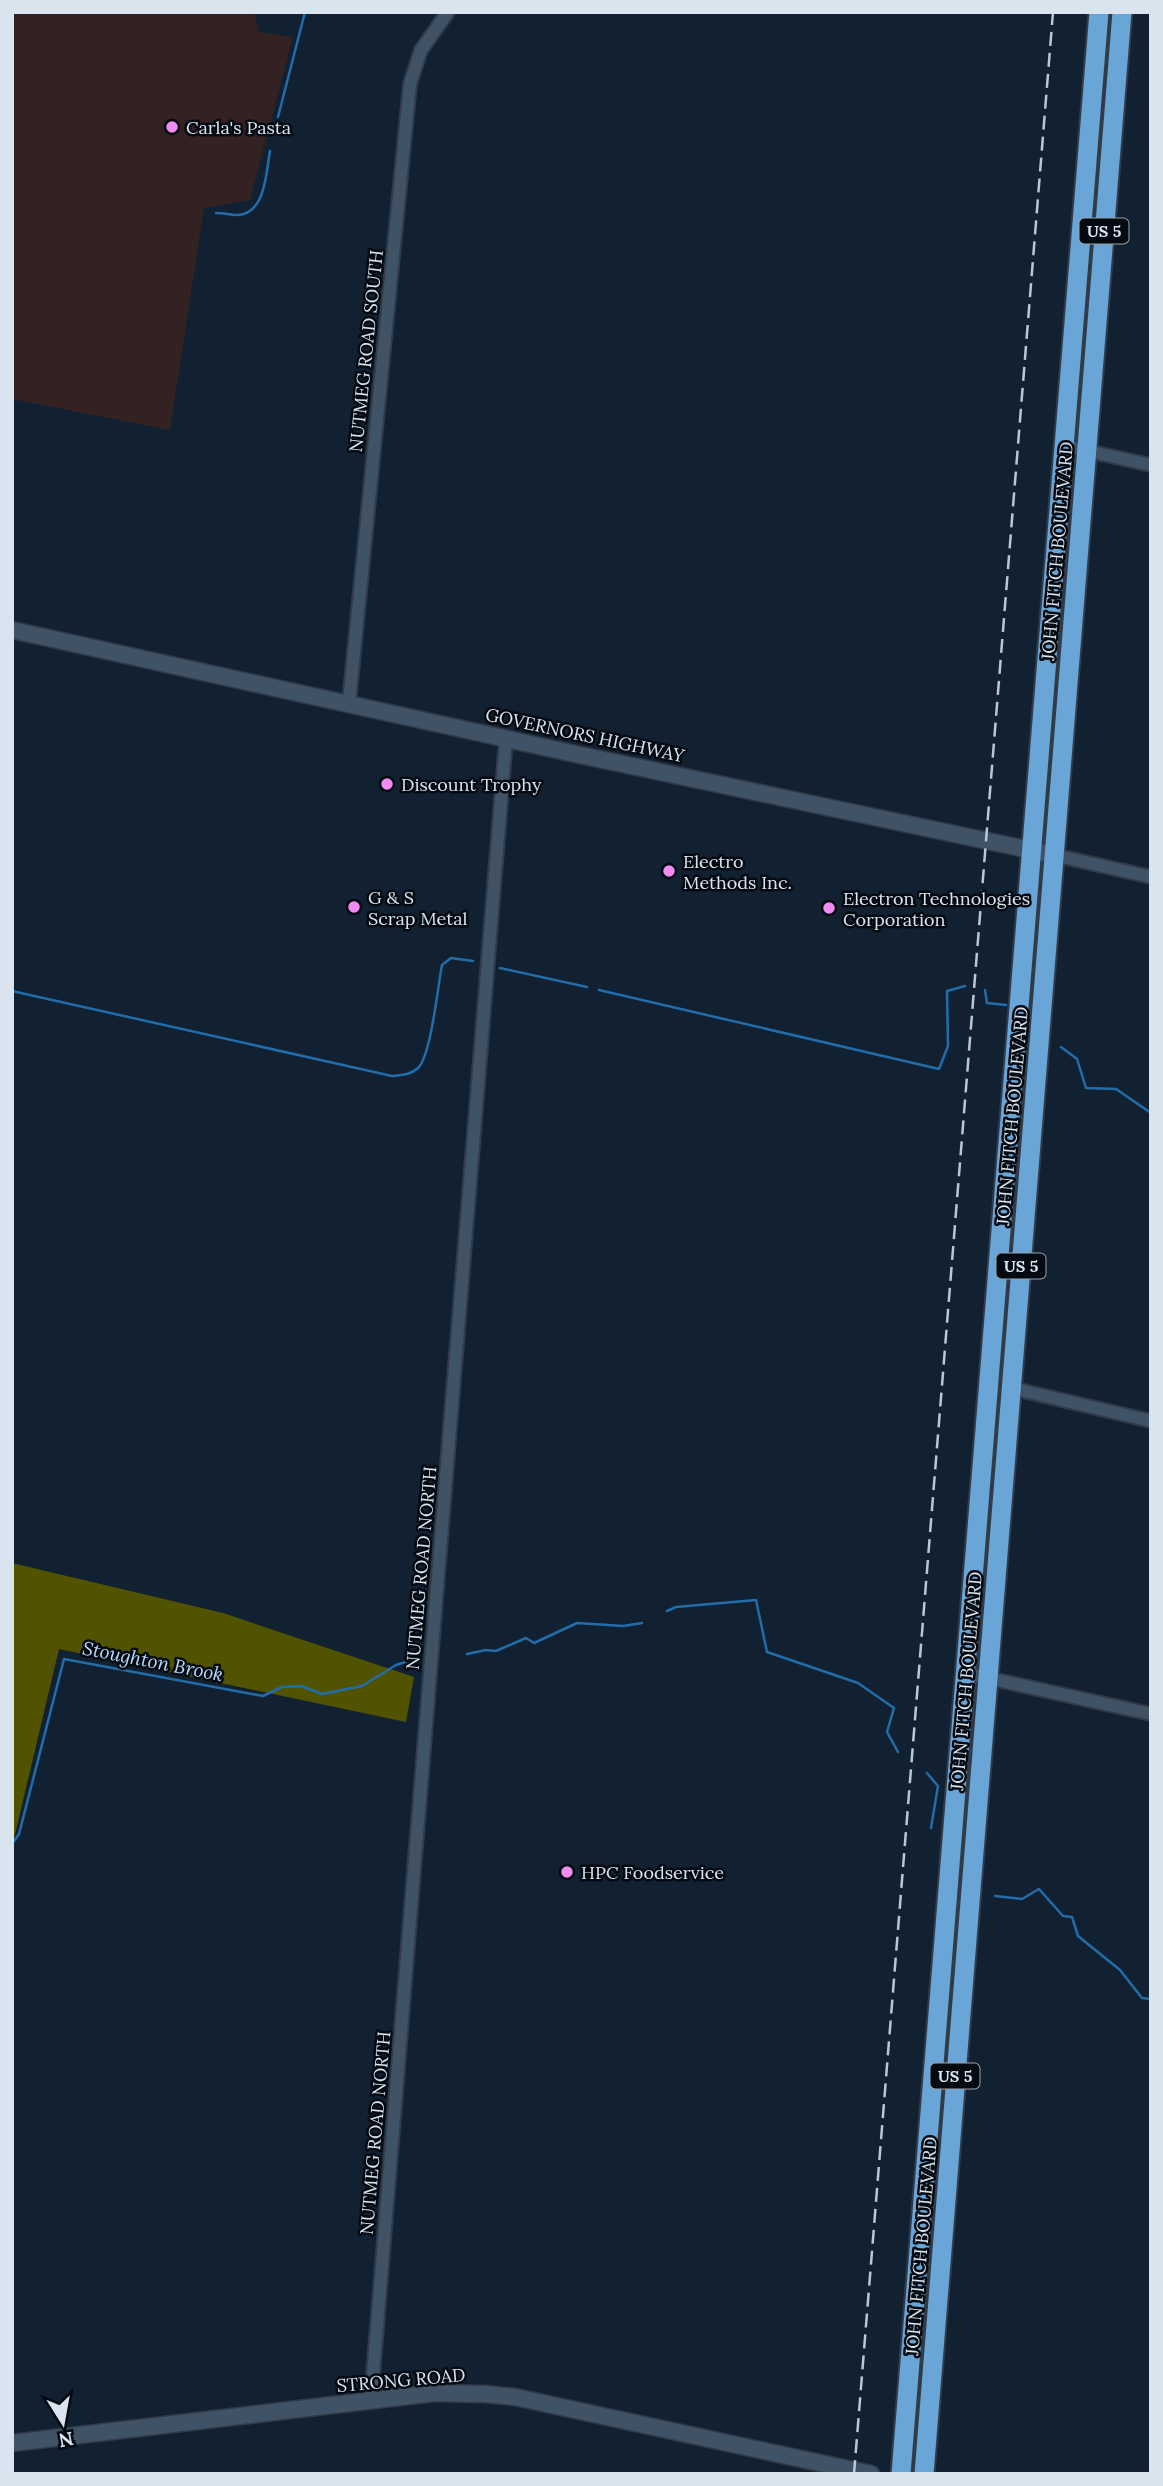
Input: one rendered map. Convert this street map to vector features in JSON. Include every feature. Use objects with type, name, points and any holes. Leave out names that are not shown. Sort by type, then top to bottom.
[{"type":"highway","name":"JOHN FITCH BOULEVARD","points":[[901,2474],[1099,12]]},
{"type":"highway","name":"JOHN FITCH BOULEVARD","points":[[923,2474],[1122,12]]},
{"type":"street","name":"NUTMEG ROAD SOUTH","points":[[349,703],[410,84],[421,50],[448,12]]},
{"type":"street","points":[[1065,446],[1151,466]]},
{"type":"street","name":"GOVERNORS HIGHWAY","points":[[12,630],[1151,877]]},
{"type":"street","name":"NUTMEG ROAD NORTH","points":[[371,2400],[506,738]]},
{"type":"street","points":[[1011,1388],[1151,1421]]},
{"type":"street","points":[[965,1673],[1151,1714]]},
{"type":"street","name":"STRONG ROAD","points":[[12,2443],[457,2392],[514,2397],[871,2474]]},
{"type":"shaded area","points":[[12,12],[254,12],[259,32],[293,37],[250,200],[204,208],[170,430],[12,399]]},
{"type":"shaded area","points":[[12,1563],[223,1613],[414,1677],[406,1722],[59,1649],[12,1847]]},
{"type":"waterway","points":[[278,117],[305,12]]},
{"type":"waterway","points":[[216,213],[238,215],[247,213],[254,207],[266,180],[270,151]]},
{"type":"waterway","points":[[12,991],[392,1076],[412,1072],[423,1061],[442,965],[451,958],[473,961]]},
{"type":"waterway","points":[[500,968],[587,987]]},
{"type":"waterway","points":[[599,990],[939,1069],[948,1046],[947,991],[965,986]]},
{"type":"waterway","points":[[985,990],[987,1003],[1006,1005]]},
{"type":"waterway","points":[[1061,1047],[1077,1059],[1086,1088],[1116,1089],[1151,1113]]},
{"type":"waterway","name":"Stoughton Brook","points":[[667,1611],[676,1607],[756,1600],[767,1652],[858,1683],[894,1708],[887,1732],[898,1752]]},
{"type":"waterway","name":"Stoughton Brook","points":[[467,1654],[496,1651],[526,1638],[534,1643],[577,1623],[623,1626],[642,1623]]},
{"type":"waterway","name":"Stoughton Brook","points":[[12,1844],[19,1834],[64,1659],[263,1696],[282,1687],[301,1686],[322,1694],[362,1686],[396,1665],[418,1658]]},
{"type":"waterway","name":"Stoughton Brook","points":[[927,1773],[938,1786],[931,1828]]},
{"type":"waterway","name":"Stoughton Brook","points":[[995,1896],[1022,1899],[1039,1889],[1063,1916],[1072,1917],[1078,1936],[1120,1970],[1142,1998],[1151,1999]]},
{"type":"railway","points":[[854,2474],[1053,12]]},
{"type":"place","name":"Carla's Pasta","points":[[172,127]]},
{"type":"place","name":"Discount Trophy","points":[[387,784]]},
{"type":"place","name":"Electro Methods Inc.","points":[[669,871]]},
{"type":"place","name":"G & S Scrap Metal","points":[[354,907]]},
{"type":"place","name":"Electron Technologies Corporation","points":[[829,908]]},
{"type":"place","name":"HPC Foodservice","points":[[567,1872]]}]
